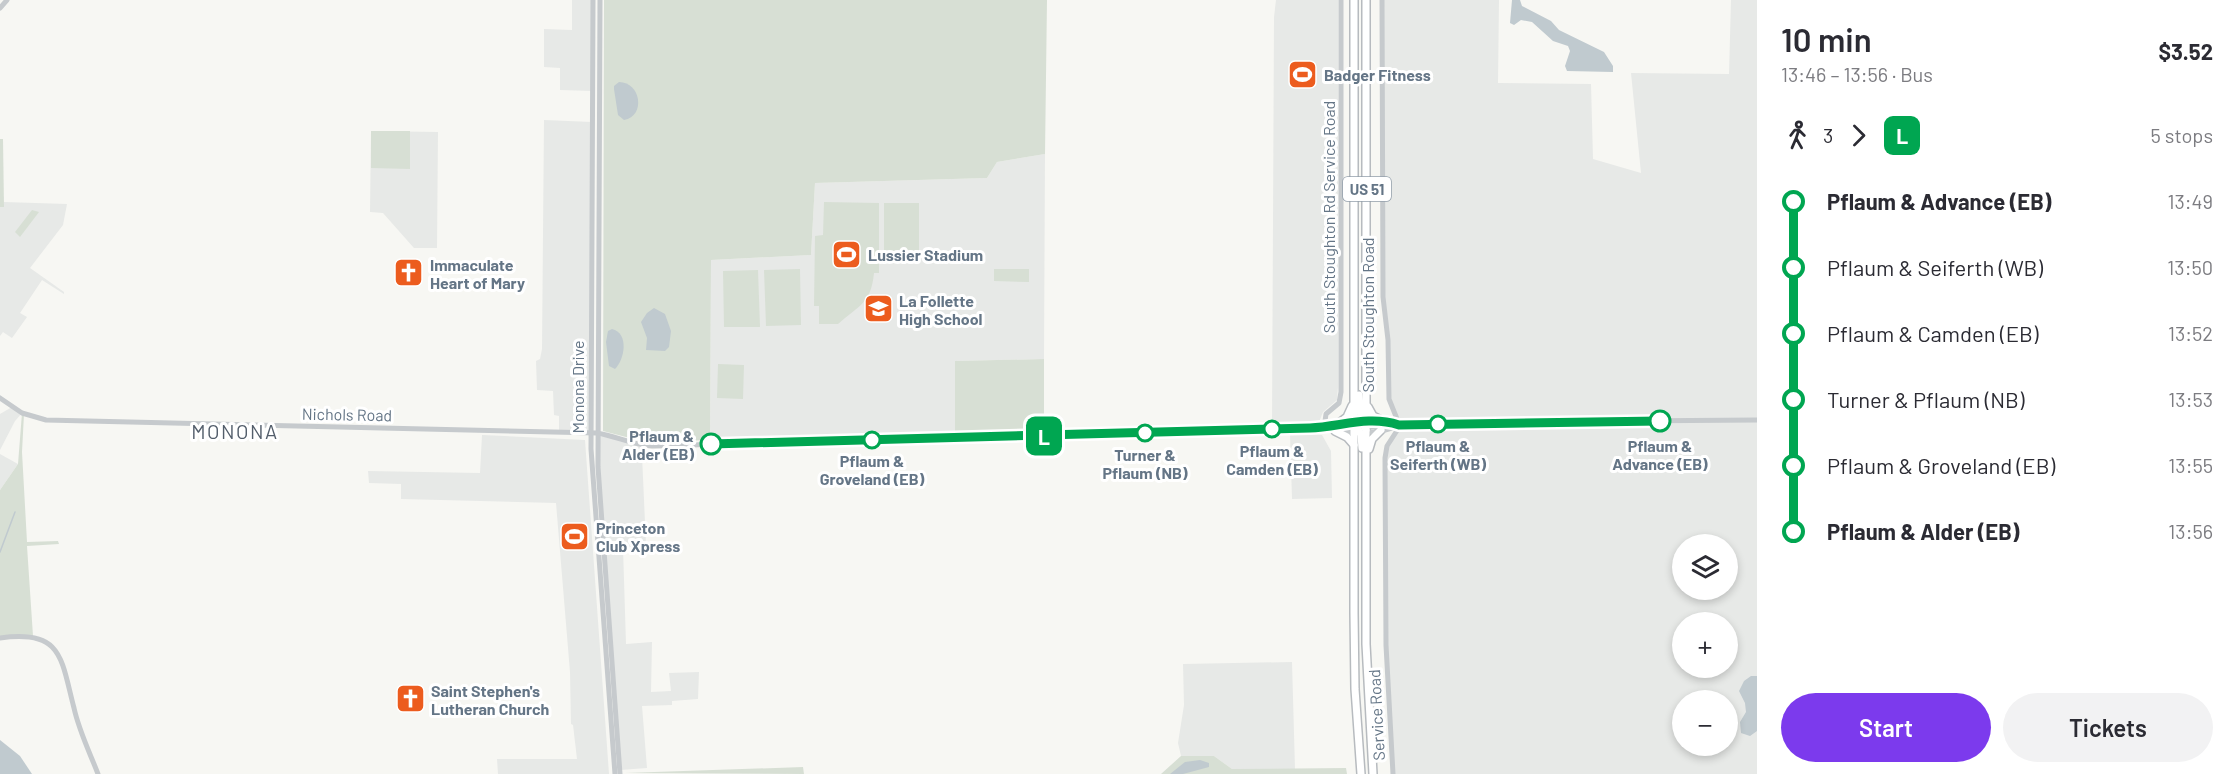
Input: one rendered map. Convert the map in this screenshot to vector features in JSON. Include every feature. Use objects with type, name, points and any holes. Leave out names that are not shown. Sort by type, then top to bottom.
[{"type":"main road","name":"South Stoughton Road","points":[[1354,0],[1355,398],[1366,454],[1367,672],[1373,774]]},
{"type":"main road","name":"South Stoughton Road","points":[[1361,774],[1354,655],[1354,445],[1367,405],[1366,0]]},
{"type":"main road","points":[[1355,351],[1366,493]]},
{"type":"main road","points":[[1339,423],[1348,416],[1355,398]]},
{"type":"main road","points":[[1367,405],[1373,416],[1383,421]]},
{"type":"main road","points":[[1366,454],[1372,439],[1381,430]]},
{"type":"main road","points":[[1335,431],[1347,437],[1354,445]]},
{"type":"street","points":[[0,8],[8,0]]},
{"type":"street","name":"Monona Drive","points":[[593,0],[594,434],[602,620],[615,774]]},
{"type":"street","name":"Monona Drive","points":[[593,179],[600,0]]},
{"type":"street","name":"South Stoughton Rd Service Road","points":[[1324,428],[1326,414],[1339,403],[1341,392],[1341,0]]},
{"type":"street","points":[[1382,0],[1384,305],[1388,340],[1389,399],[1399,425]]},
{"type":"street","name":"Nichols Road","points":[[0,398],[22,414],[46,420],[594,434],[611,435],[643,446],[1324,428]]},
{"type":"street","points":[[1324,428],[1335,431],[1383,424],[1757,420]]},
{"type":"street","points":[[1324,428],[1360,427],[1383,421],[1399,425]]},
{"type":"street","points":[[1324,428],[1339,423],[1381,430],[1392,429],[1399,425]]},
{"type":"street","name":"Service Road","points":[[1393,774],[1387,654],[1385,453],[1399,425]]},
{"type":"street","name":"Monona Drive","points":[[594,434],[620,774]]},
{"type":"street","points":[[0,638],[14,635],[33,636],[49,644],[58,655],[65,671],[75,715],[98,774]]},
{"type":"shaded area","points":[[572,0],[593,0],[593,91],[560,90],[560,68],[544,67],[544,29],[572,30]]},
{"type":"shaded area","points":[[604,0],[1047,0],[1045,154],[997,162],[987,178],[815,183],[811,255],[711,260],[710,440],[645,442],[603,431]]},
{"type":"shaded area","points":[[1276,0],[1338,0],[1338,387],[1337,400],[1323,412],[1319,422],[1272,425],[1274,17]]},
{"type":"shaded area","points":[[1382,0],[1499,0],[1498,83],[1591,84],[1593,159],[1641,173],[1631,73],[1729,74],[1731,0],[1757,0],[1757,774],[1393,774],[1388,708],[1386,451],[1398,429],[1392,409],[1383,297]]},
{"type":"shaded area","points":[[1512,0],[1520,0],[1522,6],[1551,21],[1559,30],[1604,52],[1613,66],[1613,72],[1567,71],[1565,66],[1570,51],[1568,46],[1553,41],[1532,22],[1521,20],[1514,25],[1510,23]]},
{"type":"shaded area","points":[[619,82],[632,87],[638,100],[636,112],[624,120],[618,115],[614,89]]},
{"type":"shaded area","points":[[544,120],[592,122],[591,434],[559,433],[559,416],[554,415],[553,391],[537,390],[536,361],[540,359],[542,349]]},
{"type":"shaded area","points":[[371,131],[438,132],[437,248],[414,248],[383,213],[370,212]]},
{"type":"shaded area","points":[[371,131],[410,131],[410,169],[371,168]]},
{"type":"shaded area","points":[[0,139],[3,139],[4,207],[0,207]]},
{"type":"shaded area","name":"La Follette High School","points":[[1045,154],[1044,359],[955,361],[955,434],[710,440],[711,260],[811,255],[815,183],[987,178],[997,162]]},
{"type":"shaded area","points":[[4,202],[67,204],[63,225],[30,268],[64,294],[42,280],[20,313],[27,317],[12,338],[3,332],[0,336],[0,207],[4,207]]},
{"type":"shaded area","name":"Lussier Stadium","points":[[824,202],[879,203],[879,273],[874,273],[870,291],[863,303],[838,324],[819,324],[819,306],[814,306],[815,236],[823,235]]},
{"type":"shaded area","points":[[884,203],[919,203],[919,263],[884,263]]},
{"type":"shaded area","points":[[32,210],[39,212],[20,237],[15,232]]},
{"type":"shaded area","points":[[800,269],[801,325],[766,326],[764,270]]},
{"type":"shaded area","points":[[994,269],[1029,269],[1029,282],[994,281]]},
{"type":"shaded area","points":[[758,270],[760,327],[724,327],[723,271]]},
{"type":"shaded area","points":[[654,308],[665,314],[671,331],[669,347],[665,351],[646,350],[647,338],[641,322]]},
{"type":"shaded area","points":[[612,329],[621,336],[624,347],[615,369],[609,366],[606,342],[608,331]]},
{"type":"shaded area","points":[[1044,359],[1044,432],[955,434],[955,361]]},
{"type":"shaded area","points":[[718,364],[744,365],[743,399],[717,398]]},
{"type":"shaded area","points":[[12,407],[22,413],[15,421],[0,450],[0,414]]},
{"type":"shaded area","points":[[22,413],[24,414],[22,452],[27,542],[58,541],[59,544],[27,546],[33,636],[0,638],[0,490],[18,464]]},
{"type":"shaded area","points":[[1303,432],[1322,435],[1331,451],[1332,498],[1292,499],[1290,435]]},
{"type":"shaded area","points":[[597,433],[643,446],[646,545],[623,548],[626,644],[652,642],[651,692],[671,691],[669,673],[699,672],[698,699],[672,701],[672,705],[642,706],[647,768],[620,770]]},
{"type":"shaded area","points":[[482,435],[585,440],[609,774],[498,774],[497,759],[577,759],[573,725],[571,724],[570,672],[556,503],[401,499],[401,484],[369,483],[368,471],[480,473]]},
{"type":"shaded area","points":[[0,454],[18,464],[0,490]]},
{"type":"shaded area","points":[[1292,662],[1295,769],[1232,769],[1214,756],[1181,756],[1178,743],[1184,705],[1183,664]]},
{"type":"shaded area","points":[[1751,676],[1757,676],[1757,731],[1750,736],[1741,733],[1740,722],[1746,712],[1745,703],[1739,691],[1744,681]]},
{"type":"shaded area","points":[[0,740],[20,756],[32,774],[0,774]]},
{"type":"shaded area","points":[[1181,756],[1214,756],[1232,769],[1346,768],[1347,774],[1161,774]]},
{"type":"shaded area","points":[[1200,760],[1209,763],[1209,767],[1183,774],[1170,774],[1185,762]]},
{"type":"shaded area","points":[[803,767],[804,774],[625,773]]},
{"type":"waterway","points":[[0,552],[15,512]]},
{"type":"bus line","name":"L","points":[[711,444],[1324,428],[1345,422],[1366,421],[1399,425],[1660,421]]},
{"type":"place","name":"Badger Fitness","points":[[1303,74]]},
{"type":"place","name":"Lussier Stadium","points":[[847,254]]},
{"type":"place","name":"Immaculate Heart of Mary","points":[[409,273]]},
{"type":"place","name":"La Follette High School","points":[[878,309]]},
{"type":"place","name":"Pflaum & Advance (EB)","points":[[1660,421]]},
{"type":"place","name":"Pflaum & Seiferth (WB)","points":[[1438,424]]},
{"type":"place","name":"Pflaum & Camden (EB)","points":[[1272,429]]},
{"type":"place","name":"Turner & Pflaum (NB)","points":[[1145,433]]},
{"type":"place","name":"Pflaum & Groveland (EB)","points":[[872,440]]},
{"type":"place","name":"Pflaum & Alder (EB)","points":[[711,444]]},
{"type":"place","name":"Princeton Club Xpress","points":[[575,536]]},
{"type":"place","name":"Saint Stephen's Lutheran Church","points":[[410,699]]},
{"type":"district","name":"MONONA","points":[[235,431]]}]
